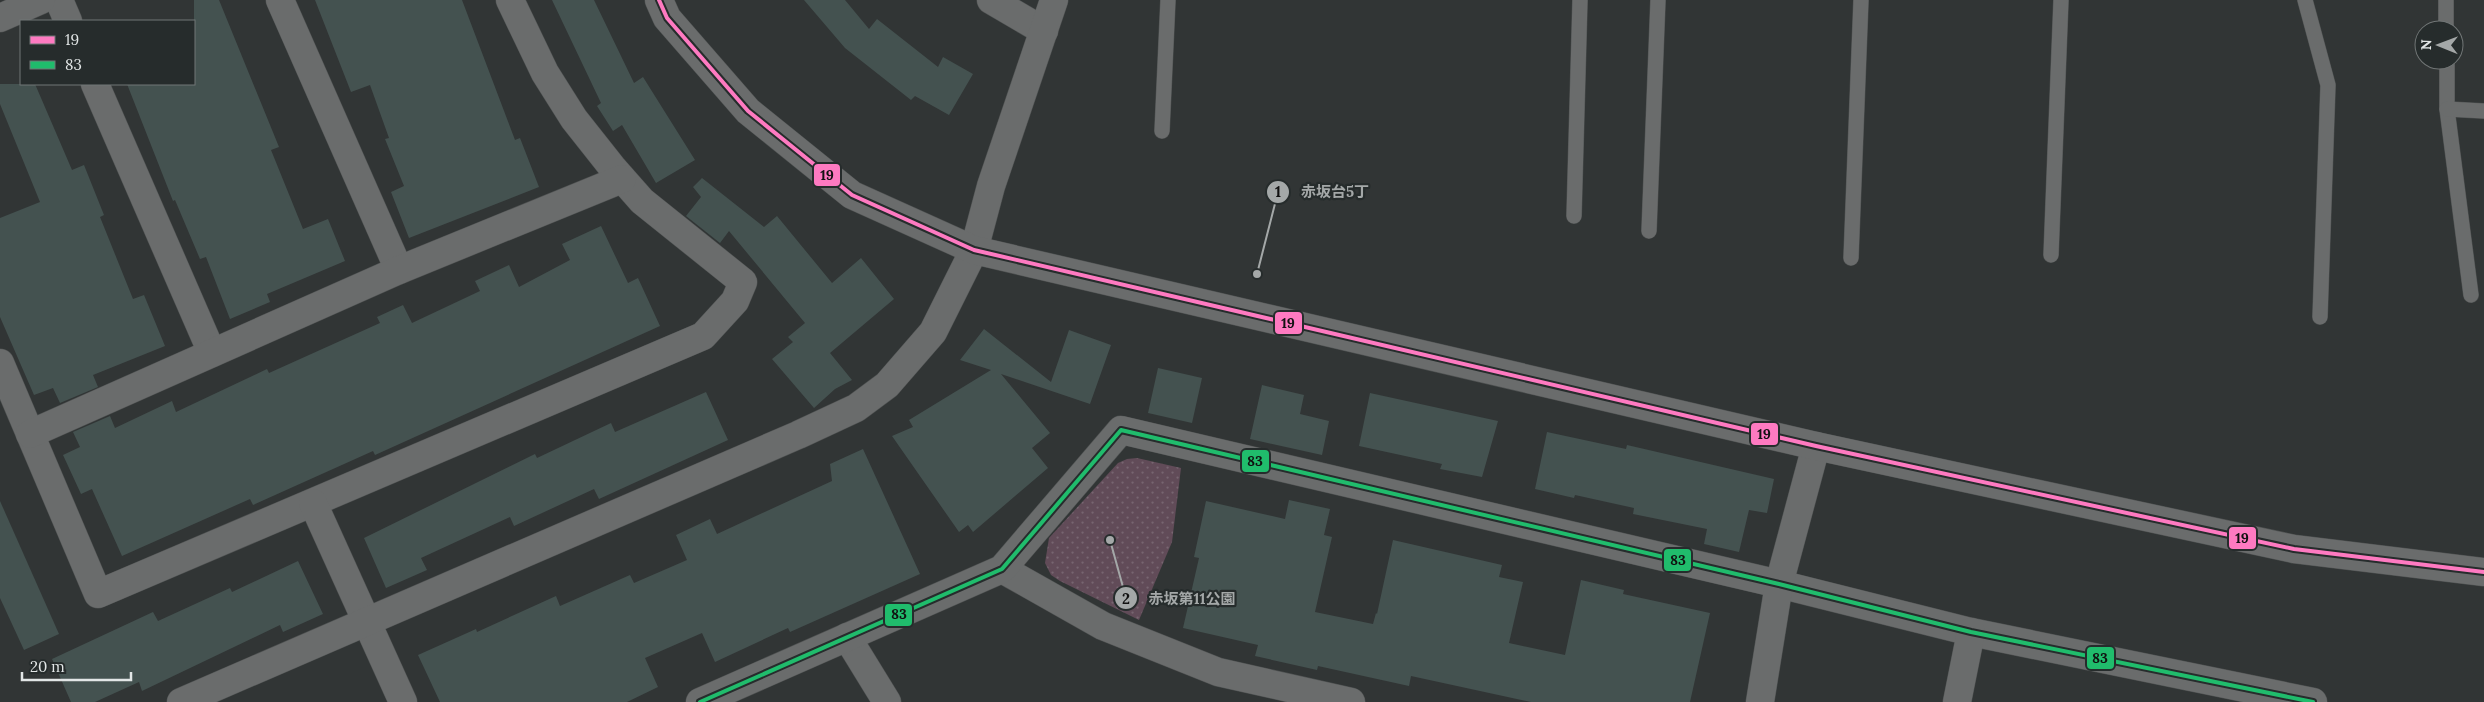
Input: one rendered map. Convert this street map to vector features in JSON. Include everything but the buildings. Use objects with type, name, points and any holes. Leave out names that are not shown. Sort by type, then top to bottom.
[{"type":"street","points":[[0,18],[41,0]]},
{"type":"street","points":[[59,0],[68,20]]},
{"type":"street","points":[[280,0],[398,270]]},
{"type":"street","points":[[0,363],[98,594],[703,336],[735,301],[743,282],[642,201],[622,179],[574,119],[545,72],[510,0]]},
{"type":"street","points":[[659,0],[668,18],[748,111],[852,195],[974,250],[1816,446],[2294,549],[2484,572]]},
{"type":"street","points":[[992,0],[1044,31]]},
{"type":"street","points":[[181,702],[856,408],[888,385],[933,332],[974,250],[991,186],[1054,0]]},
{"type":"street","points":[[95,85],[212,353]]},
{"type":"street","points":[[30,434],[398,270],[622,179]]},
{"type":"street","points":[[700,702],[1002,569],[1121,430],[1779,584],[1972,632],[2313,702]]},
{"type":"street","points":[[1760,702],[1779,584],[1816,446]]},
{"type":"street","points":[[313,502],[403,702]]},
{"type":"street","points":[[1002,569],[1103,626],[1218,672],[1351,702]]},
{"type":"street","points":[[1957,702],[1972,632]]},
{"type":"street","points":[[847,637],[887,702]]},
{"type":"lane","points":[[1162,131],[1168,0]]},
{"type":"lane","points":[[1574,216],[1580,0]]},
{"type":"lane","points":[[1649,231],[1658,0]]},
{"type":"lane","points":[[1852,258],[1861,0]]},
{"type":"lane","points":[[2051,255],[2061,0]]},
{"type":"lane","points":[[2305,0],[2328,85],[2320,317]]},
{"type":"lane","points":[[2446,0],[2446,20]]},
{"type":"lane","points":[[2446,70],[2447,109],[2471,295]]},
{"type":"lane","points":[[2447,109],[2484,111]]},
{"type":"shaded area","points":[[1137,458],[1181,468],[1172,542],[1139,620],[1060,581],[1051,575],[1045,563],[1049,538],[1118,463],[1127,459]]},
{"type":"transit line","name":"19","points":[[659,0],[667,18],[748,111],[852,195],[974,250],[1816,446],[2294,549],[2484,572]]},
{"type":"transit line","name":"83","points":[[700,702],[1002,569],[1121,430],[1779,584],[1971,632],[2313,702]]},
{"type":"place","name":"赤坂台5丁","points":[[1257,274]]},
{"type":"place","name":"赤坂第11公園","points":[[1110,540]]}]
